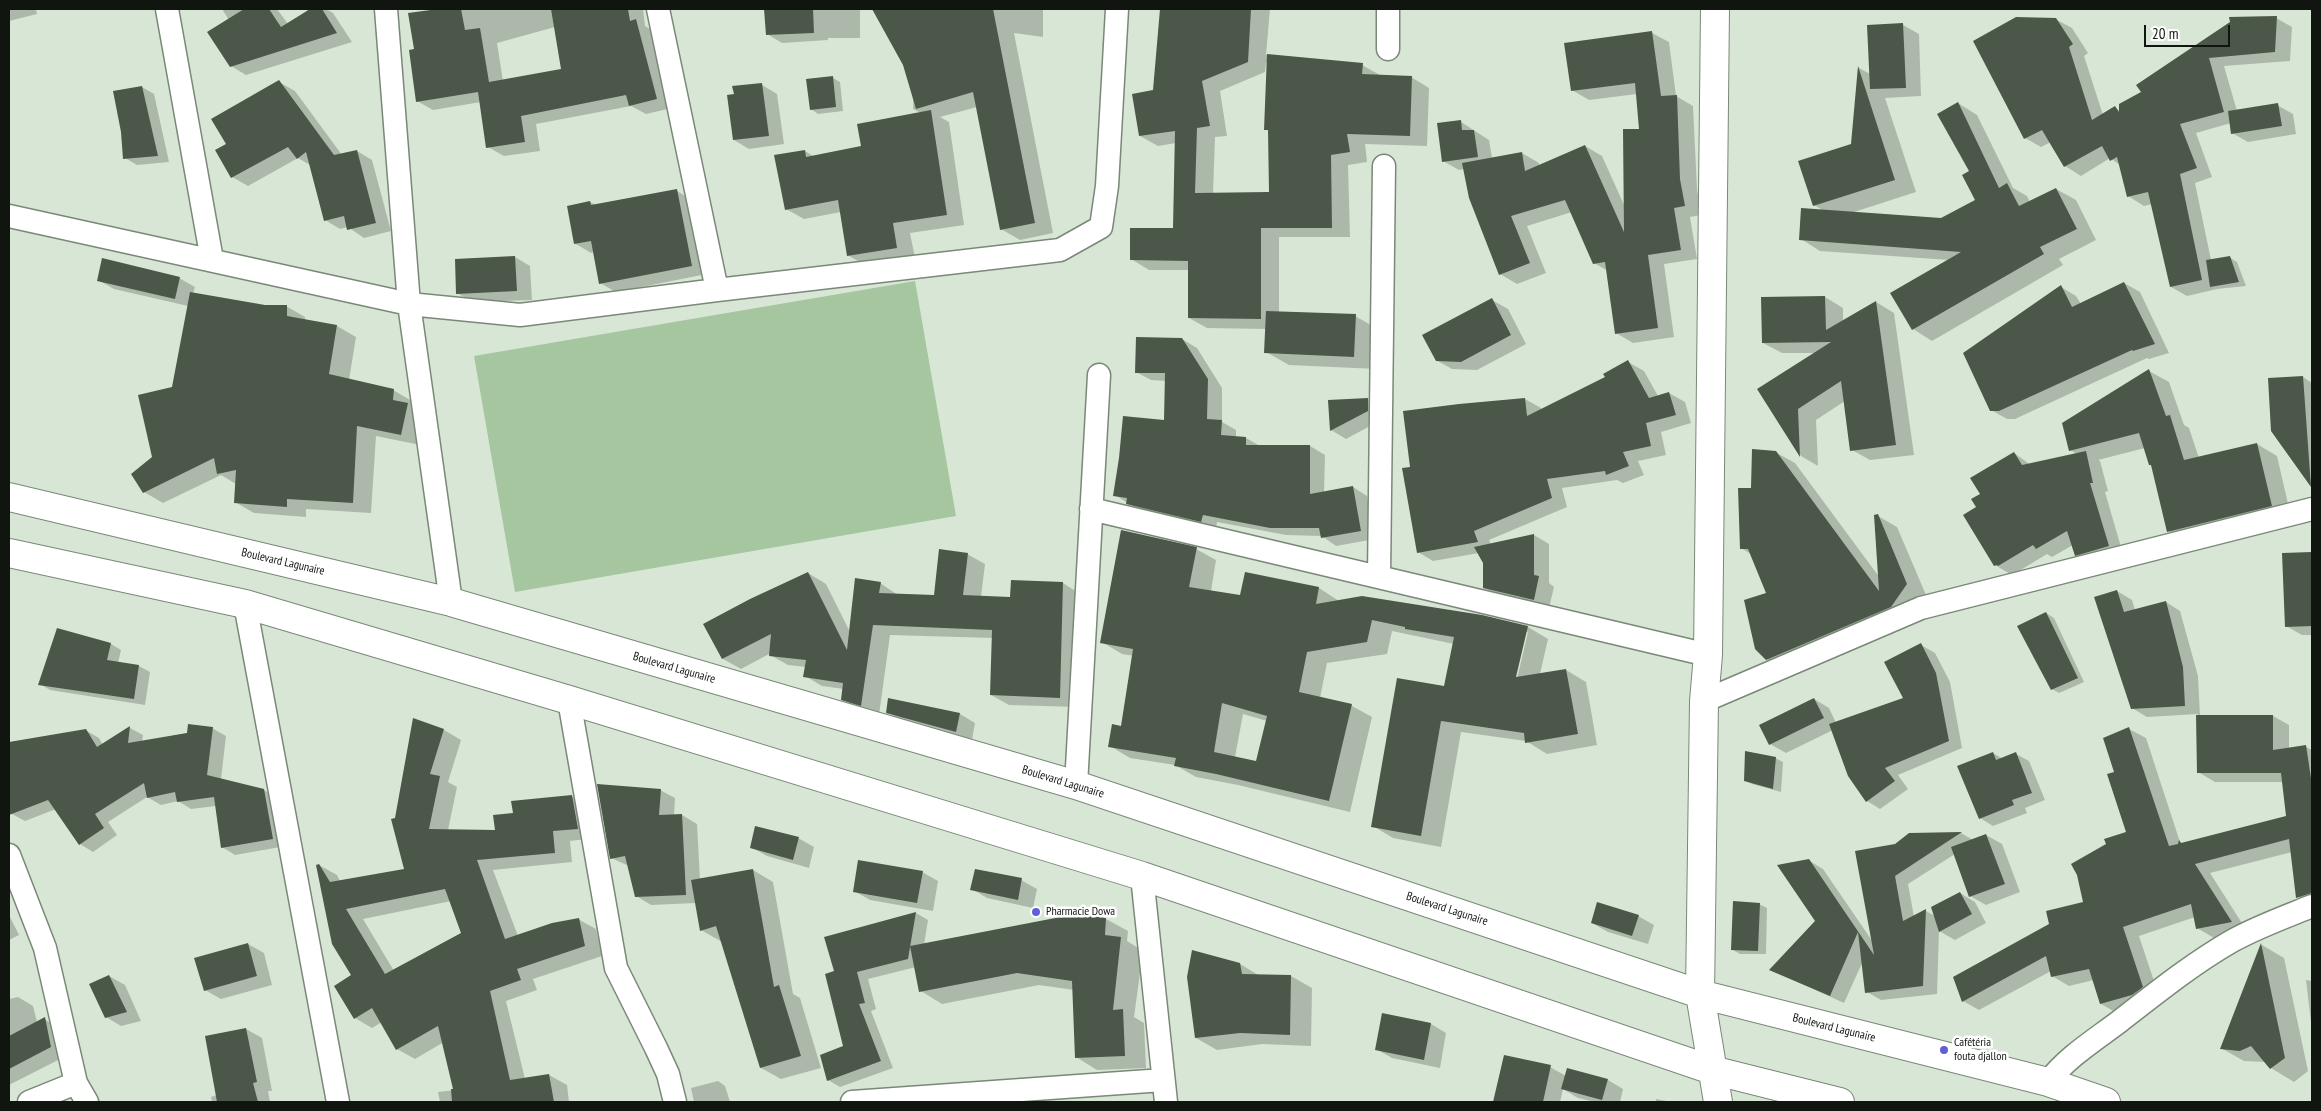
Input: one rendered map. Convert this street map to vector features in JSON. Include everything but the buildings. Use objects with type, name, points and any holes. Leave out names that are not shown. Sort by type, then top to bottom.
[{"type":"main road","points":[[1715,9],[1708,655],[1704,701],[1700,994],[1718,1102]]},
{"type":"main road","name":"Boulevard Lagunaire","points":[[9,497],[451,602],[1076,785],[1700,994],[2048,1082],[2106,1102]]},
{"type":"main road","points":[[9,553],[245,604],[569,700],[1142,876],[1712,1070],[1840,1102]]},
{"type":"street","points":[[166,9],[212,260]]},
{"type":"street","points":[[386,9],[409,304],[451,602]]},
{"type":"street","points":[[658,9],[717,290]]},
{"type":"street","points":[[9,216],[409,304],[520,315],[1060,250],[1101,227],[1107,186],[1117,9]]},
{"type":"street","points":[[1388,9],[1388,49]]},
{"type":"street","points":[[1379,576],[1384,166]]},
{"type":"street","points":[[1076,785],[1098,374]]},
{"type":"street","points":[[1091,509],[1708,655]]},
{"type":"street","points":[[1704,701],[1921,608],[2312,510]]},
{"type":"street","points":[[245,604],[338,1102]]},
{"type":"street","points":[[569,700],[616,968],[668,1074],[675,1102]]},
{"type":"street","points":[[9,854],[45,948],[76,1083],[86,1102]]},
{"type":"street","points":[[1142,876],[1166,1102]]},
{"type":"street","points":[[2048,1082],[2058,1069],[2077,1053],[2191,967],[2232,941],[2266,924],[2312,906]]},
{"type":"street","points":[[852,1102],[1163,1080]]},
{"type":"street","points":[[29,1102],[76,1083]]},
{"type":"green space","points":[[915,281],[956,516],[515,592],[474,356]]},
{"type":"place","name":"Pharmacie Dowa","points":[[1036,912]]},
{"type":"place","name":"Cafétéria fouta djallon","points":[[1944,1050]]}]
